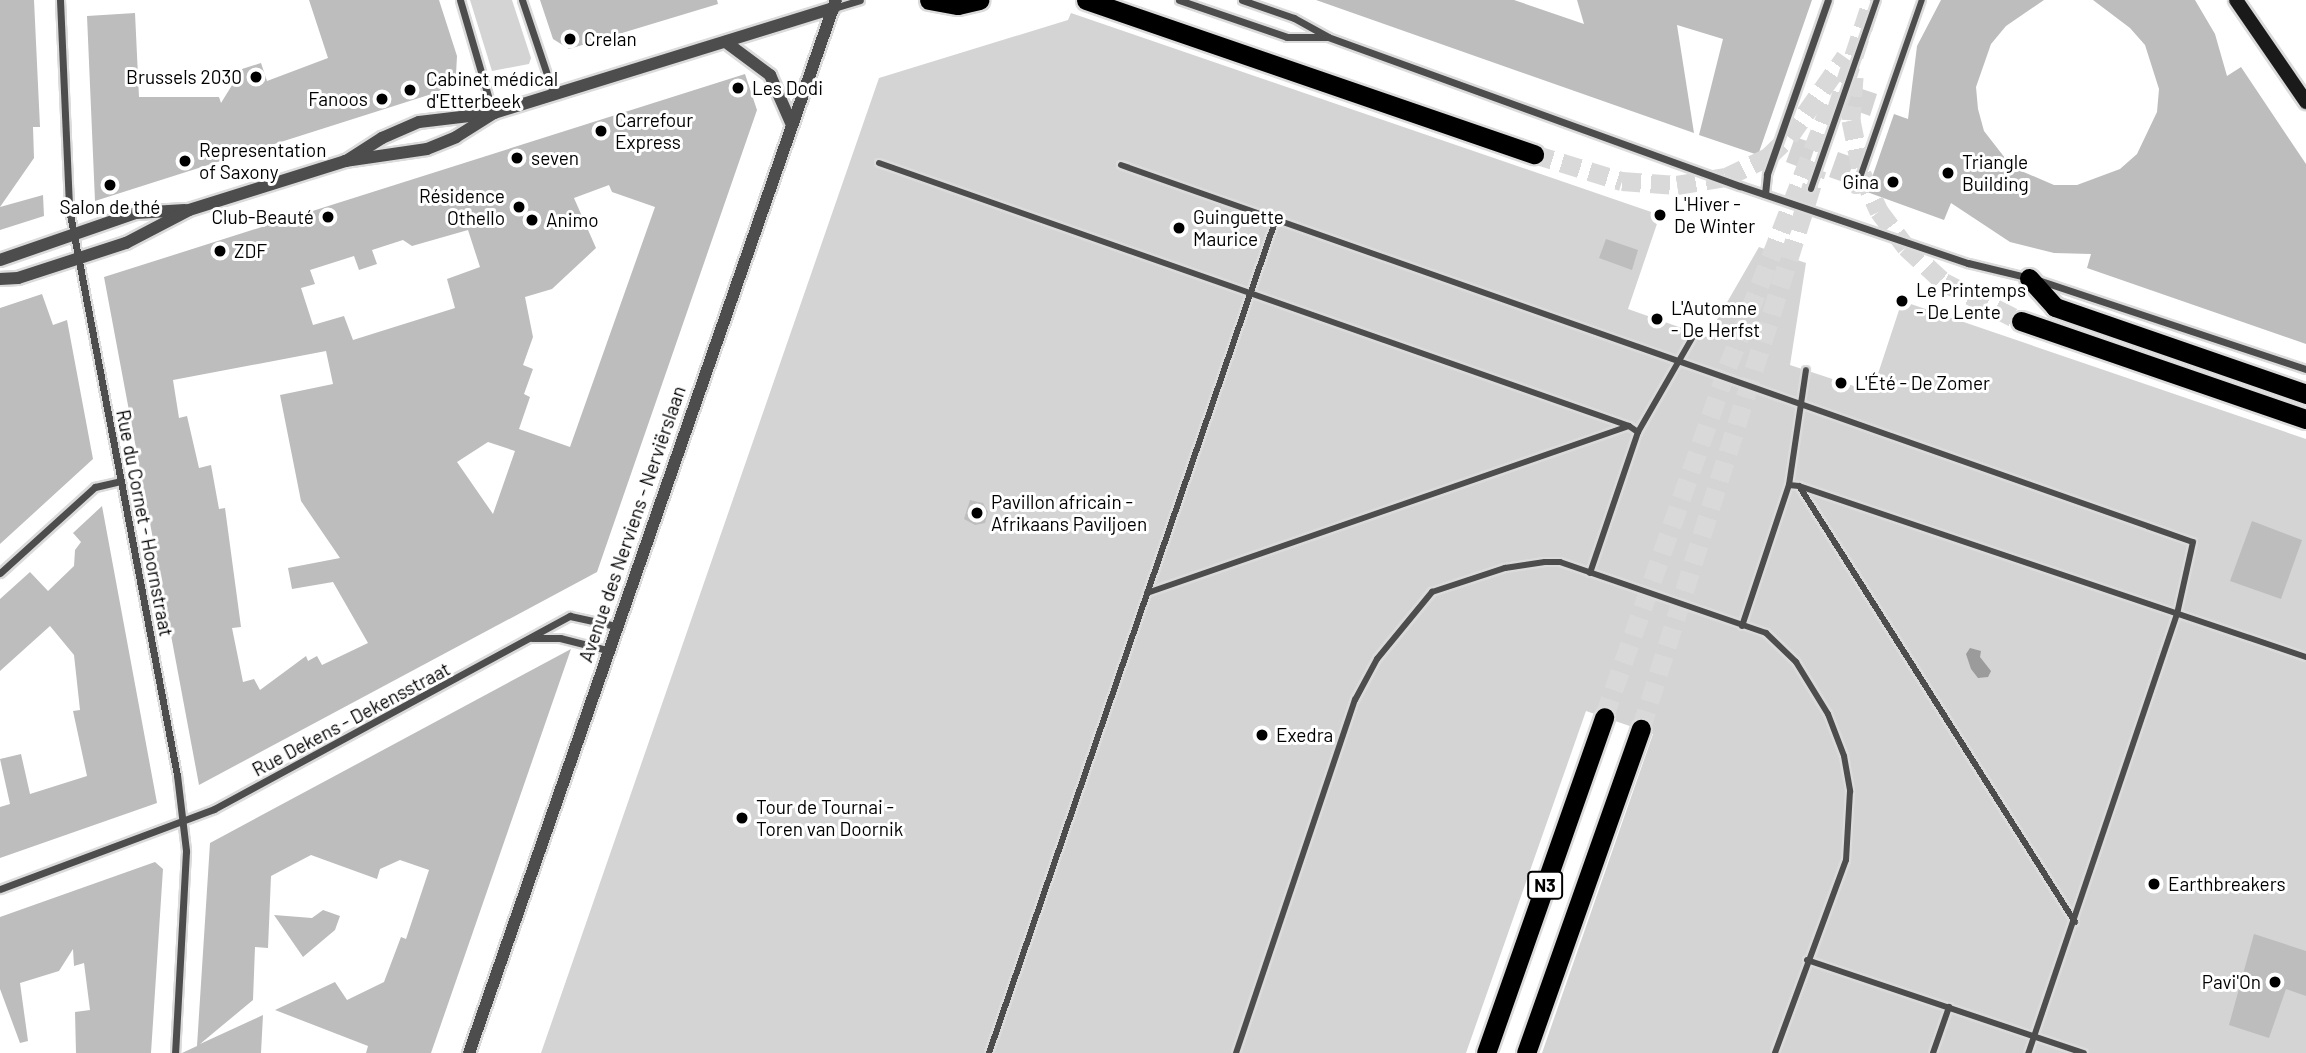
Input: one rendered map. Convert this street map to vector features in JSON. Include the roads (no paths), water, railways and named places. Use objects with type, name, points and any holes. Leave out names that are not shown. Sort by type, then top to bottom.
[{"type":"highway","points":[[929,0],[958,5],[979,0]]},
{"type":"highway","points":[[1086,0],[1534,154]]},
{"type":"highway","points":[[2029,278],[2055,307],[2306,394]]},
{"type":"highway","points":[[2021,321],[2306,419]]},
{"type":"highway","name":"N3","points":[[1486,1053],[1604,717]]},
{"type":"highway","name":"N3","points":[[1526,1053],[1641,729]]},
{"type":"main road","points":[[2236,0],[2306,102]]},
{"type":"street","name":"Rue du Cornet - Hoornstraat","points":[[60,0],[69,209],[182,823],[186,866],[174,1053]]},
{"type":"street","points":[[460,0],[494,113]]},
{"type":"street","points":[[523,0],[554,95]]},
{"type":"street","points":[[345,161],[382,138],[419,122],[494,113],[727,43],[835,4],[860,0]]},
{"type":"street","points":[[1179,0],[1287,37],[1328,37]]},
{"type":"street","points":[[1242,0],[1294,18],[1328,37],[1765,194],[1968,263],[2077,289],[2306,369]]},
{"type":"street","points":[[1765,194],[1767,174],[1828,0]]},
{"type":"street","points":[[1811,189],[1877,0]]},
{"type":"street","points":[[1856,189],[1922,0]]},
{"type":"street","name":"Avenue des Nerviens - Nerviërslaan","points":[[468,1053],[835,4]]},
{"type":"street","points":[[727,43],[758,61],[770,75],[792,125]]},
{"type":"street","points":[[0,279],[79,258],[143,237],[189,210],[345,161],[427,149],[456,137],[494,113]]},
{"type":"street","points":[[879,163],[1629,426],[1638,432]]},
{"type":"street","points":[[1121,165],[2193,542],[2177,614],[2075,922],[2028,1053]]},
{"type":"street","points":[[0,260],[74,232],[136,213],[189,210]]},
{"type":"street","points":[[989,1053],[1276,219]]},
{"type":"street","points":[[1590,573],[1638,432],[1695,333]]},
{"type":"street","points":[[1742,626],[1789,485],[1806,370]]},
{"type":"street","points":[[1147,593],[1629,426]]},
{"type":"street","points":[[0,573],[95,487],[120,481]]},
{"type":"street","points":[[1789,485],[1800,486],[2306,657]]},
{"type":"street","points":[[1800,486],[2075,922]]},
{"type":"street","points":[[1236,1053],[1355,700],[1385,648],[1432,592],[1461,581],[1545,562],[1590,573],[1766,633],[1807,677],[1836,733],[1847,773],[1850,826],[1846,860],[1775,1053]]},
{"type":"street","name":"Rue Dekens - Dekensstraat","points":[[0,889],[182,823],[381,722],[532,638],[535,632],[570,616],[616,626]]},
{"type":"street","points":[[532,638],[560,638],[607,650]]},
{"type":"street","points":[[1807,960],[2084,1053]]},
{"type":"street","points":[[1933,1053],[1949,1007]]},
{"type":"tunnel","points":[[1836,111],[1872,0]]},
{"type":"tunnel","points":[[1534,154],[1622,181],[1677,185],[1726,177],[1768,157],[1789,137],[1845,57]]},
{"type":"tunnel","points":[[1854,77],[1851,120],[1862,174],[1879,211],[1906,247],[1944,282],[2021,321]]},
{"type":"tunnel","points":[[1604,717],[1728,366],[1834,96]]},
{"type":"tunnel","points":[[1641,729],[1817,169]]},
{"type":"place","name":"Crelan","points":[[570,39]]},
{"type":"place","name":"Brussels 2030","points":[[256,77]]},
{"type":"place","name":"Les Dodi","points":[[738,88]]},
{"type":"place","name":"Cabinet médical d'Etterbeek","points":[[410,90]]},
{"type":"place","name":"Fanoos","points":[[382,99]]},
{"type":"place","name":"Carrefour Express","points":[[601,131]]},
{"type":"place","name":"seven","points":[[517,158]]},
{"type":"place","name":"Representation of Saxony","points":[[185,161]]},
{"type":"place","name":"Triangle Building","points":[[1948,173]]},
{"type":"place","name":"Gina","points":[[1893,182]]},
{"type":"place","name":"Salon de thé","points":[[110,185]]},
{"type":"place","name":"Résidence Othello","points":[[519,207]]},
{"type":"place","name":"L'Hiver - De Winter","points":[[1660,215]]},
{"type":"place","name":"Club-Beauté","points":[[328,217]]},
{"type":"place","name":"Animo","points":[[532,220]]},
{"type":"place","name":"Guinguette Maurice","points":[[1179,228]]},
{"type":"place","name":"ZDF","points":[[220,251]]},
{"type":"place","name":"Le Printemps - De Lente","points":[[1902,301]]},
{"type":"place","name":"L'Automne - De Herfst","points":[[1657,319]]},
{"type":"place","name":"L'Été - De Zomer","points":[[1841,383]]},
{"type":"place","name":"Pavillon africain - Afrikaans Paviljoen","points":[[977,513]]},
{"type":"place","name":"Exedra","points":[[1262,735]]},
{"type":"place","name":"Tour de Tournai - Toren van Doornik","points":[[742,818]]},
{"type":"place","name":"Earthbreakers","points":[[2154,884]]},
{"type":"place","name":"Pavi'On","points":[[2275,982]]}]
